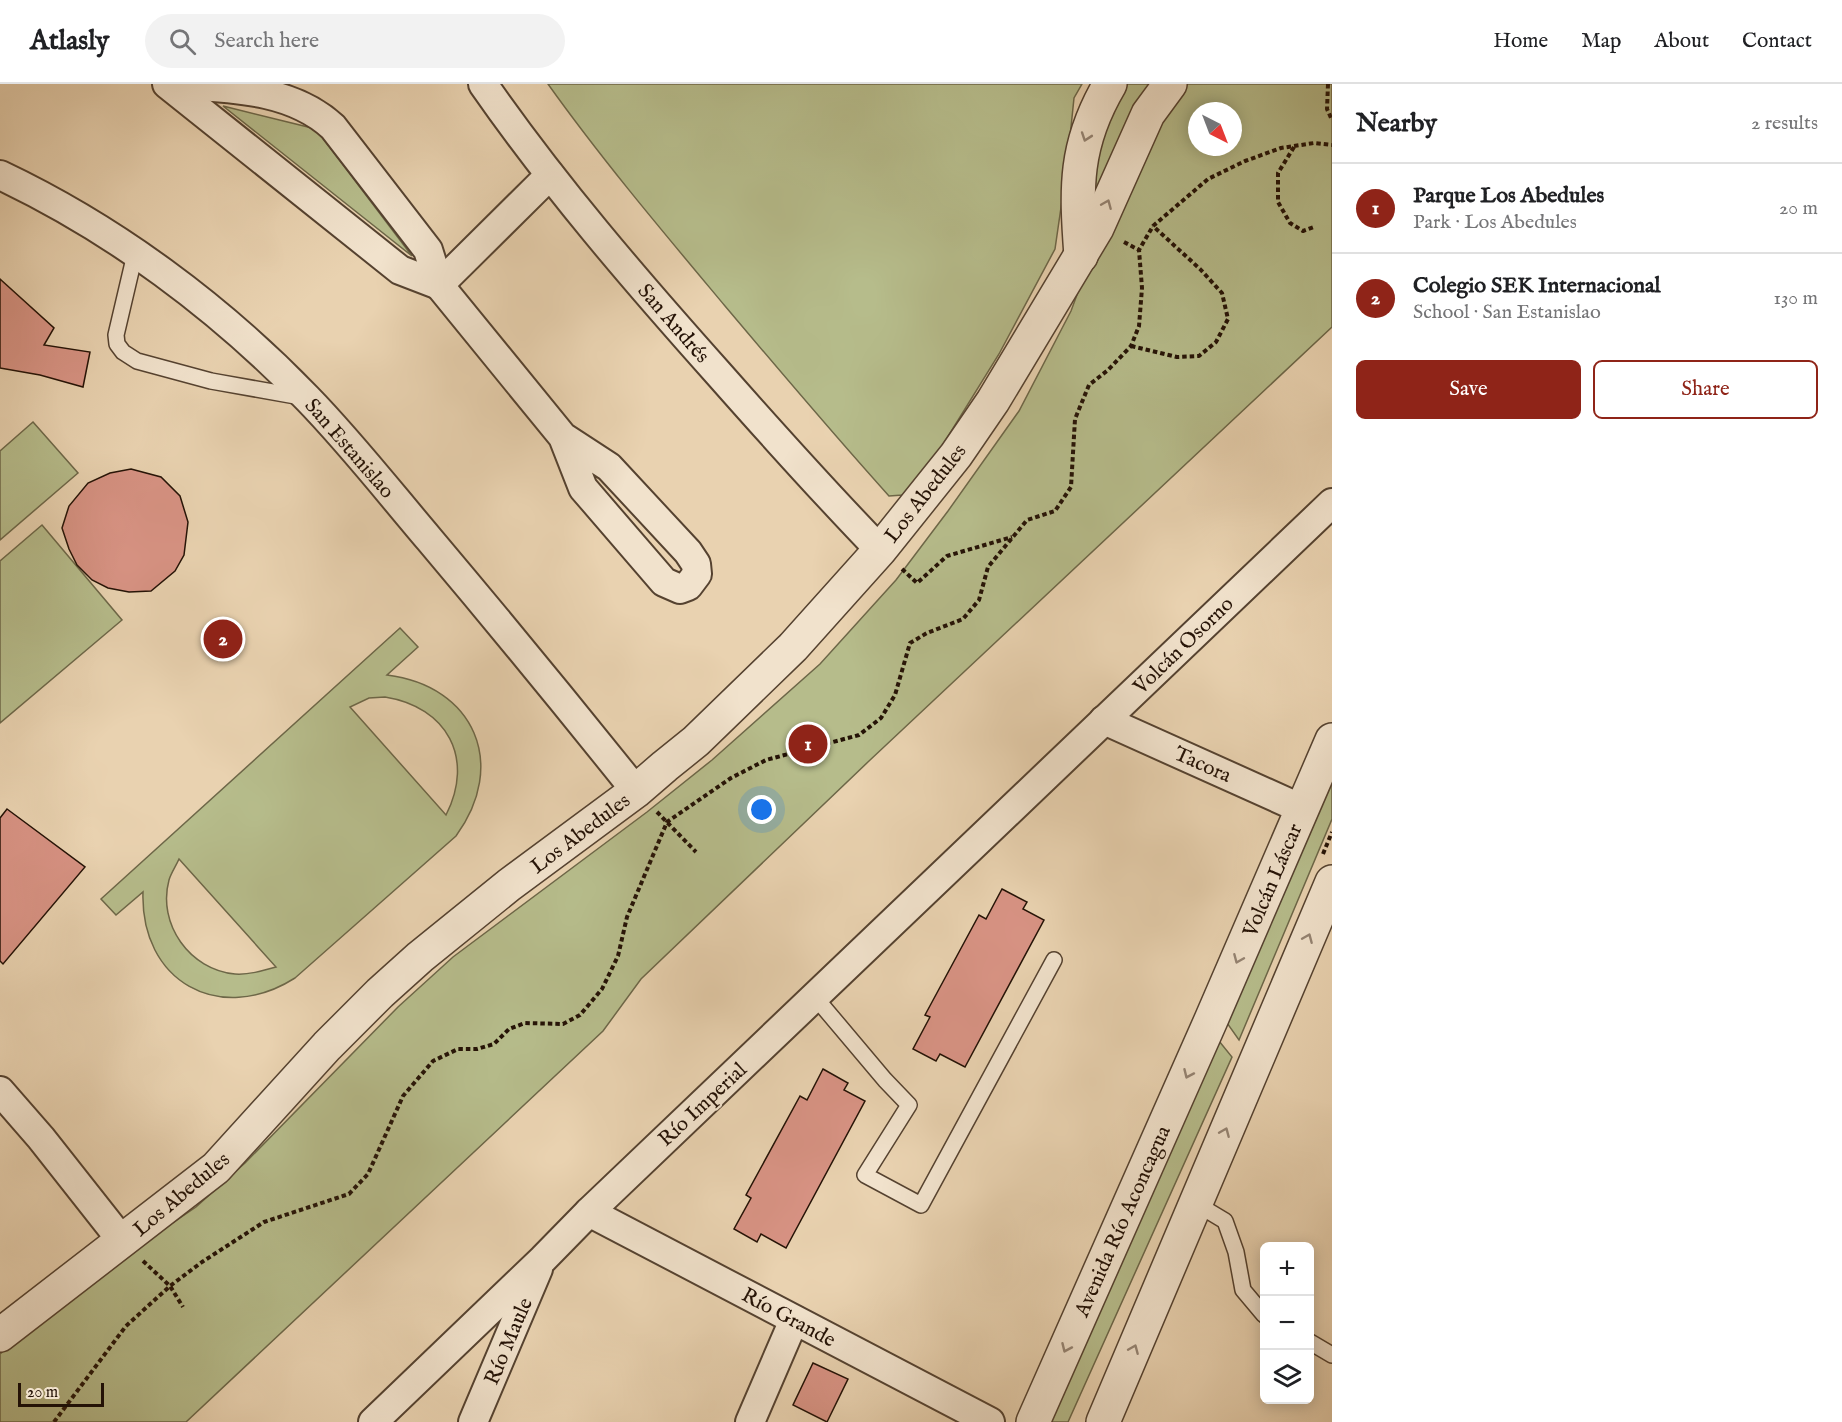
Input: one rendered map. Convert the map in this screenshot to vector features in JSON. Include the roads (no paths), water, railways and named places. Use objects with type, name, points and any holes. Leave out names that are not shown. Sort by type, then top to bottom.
[{"type":"street","points":[[168,84],[400,270],[439,285]]},
{"type":"street","points":[[168,84],[224,88],[276,96],[302,105],[320,115],[345,141],[428,250],[439,285],[563,436],[609,467],[688,552],[696,564],[697,574],[687,586],[680,589],[664,582],[584,488],[563,436]]},
{"type":"street","name":"San Andrés","points":[[483,84],[606,246],[813,480],[880,550]]},
{"type":"street","points":[[1081,256],[1078,169],[1083,144],[1098,105],[1110,84]]},
{"type":"street","name":"Los Abedules","points":[[0,1335],[216,1168],[327,1046],[380,993],[420,957],[509,885],[636,791],[696,741],[793,647],[880,550],[956,455],[993,401],[1097,228],[1148,114],[1170,84]]},
{"type":"street","name":"San Estanislao","points":[[0,175],[47,199],[135,254],[218,316],[307,398],[454,568],[565,701],[636,791]]},
{"type":"street","points":[[439,285],[550,175]]},
{"type":"street","name":"Volcán Osorno","points":[[1033,788],[1332,503]]},
{"type":"street","name":"Tacora","points":[[1104,720],[1302,809]]},
{"type":"street","name":"Volcán Láscar","points":[[1211,1020],[1332,740]]},
{"type":"street","name":"Río Imperial","points":[[373,1422],[589,1212],[1033,788]]},
{"type":"street","points":[[1103,1422],[1332,882]]},
{"type":"street","name":"Avenida Río Aconcagua","points":[[1033,1422],[1211,1020]]},
{"type":"street","points":[[0,1091],[41,1138],[123,1242]]},
{"type":"street","name":"Río Grande","points":[[589,1212],[990,1422]]},
{"type":"street","name":"Río Maule","points":[[473,1422],[543,1259]]},
{"type":"street","points":[[750,1422],[794,1320]]},
{"type":"lane","points":[[135,254],[116,335],[117,344],[123,352],[137,361],[210,381],[307,398]]},
{"type":"lane","points":[[815,997],[909,1105],[865,1175],[921,1205],[1054,960]]},
{"type":"lane","points":[[1195,1203],[1225,1221],[1236,1252],[1243,1290],[1260,1310]]},
{"type":"lane","points":[[1314,1344],[1332,1355]]},
{"type":"place","name":"Colegio SEK Internacional","points":[[223,639]]},
{"type":"place","name":"Parque Los Abedules","points":[[808,744]]}]
